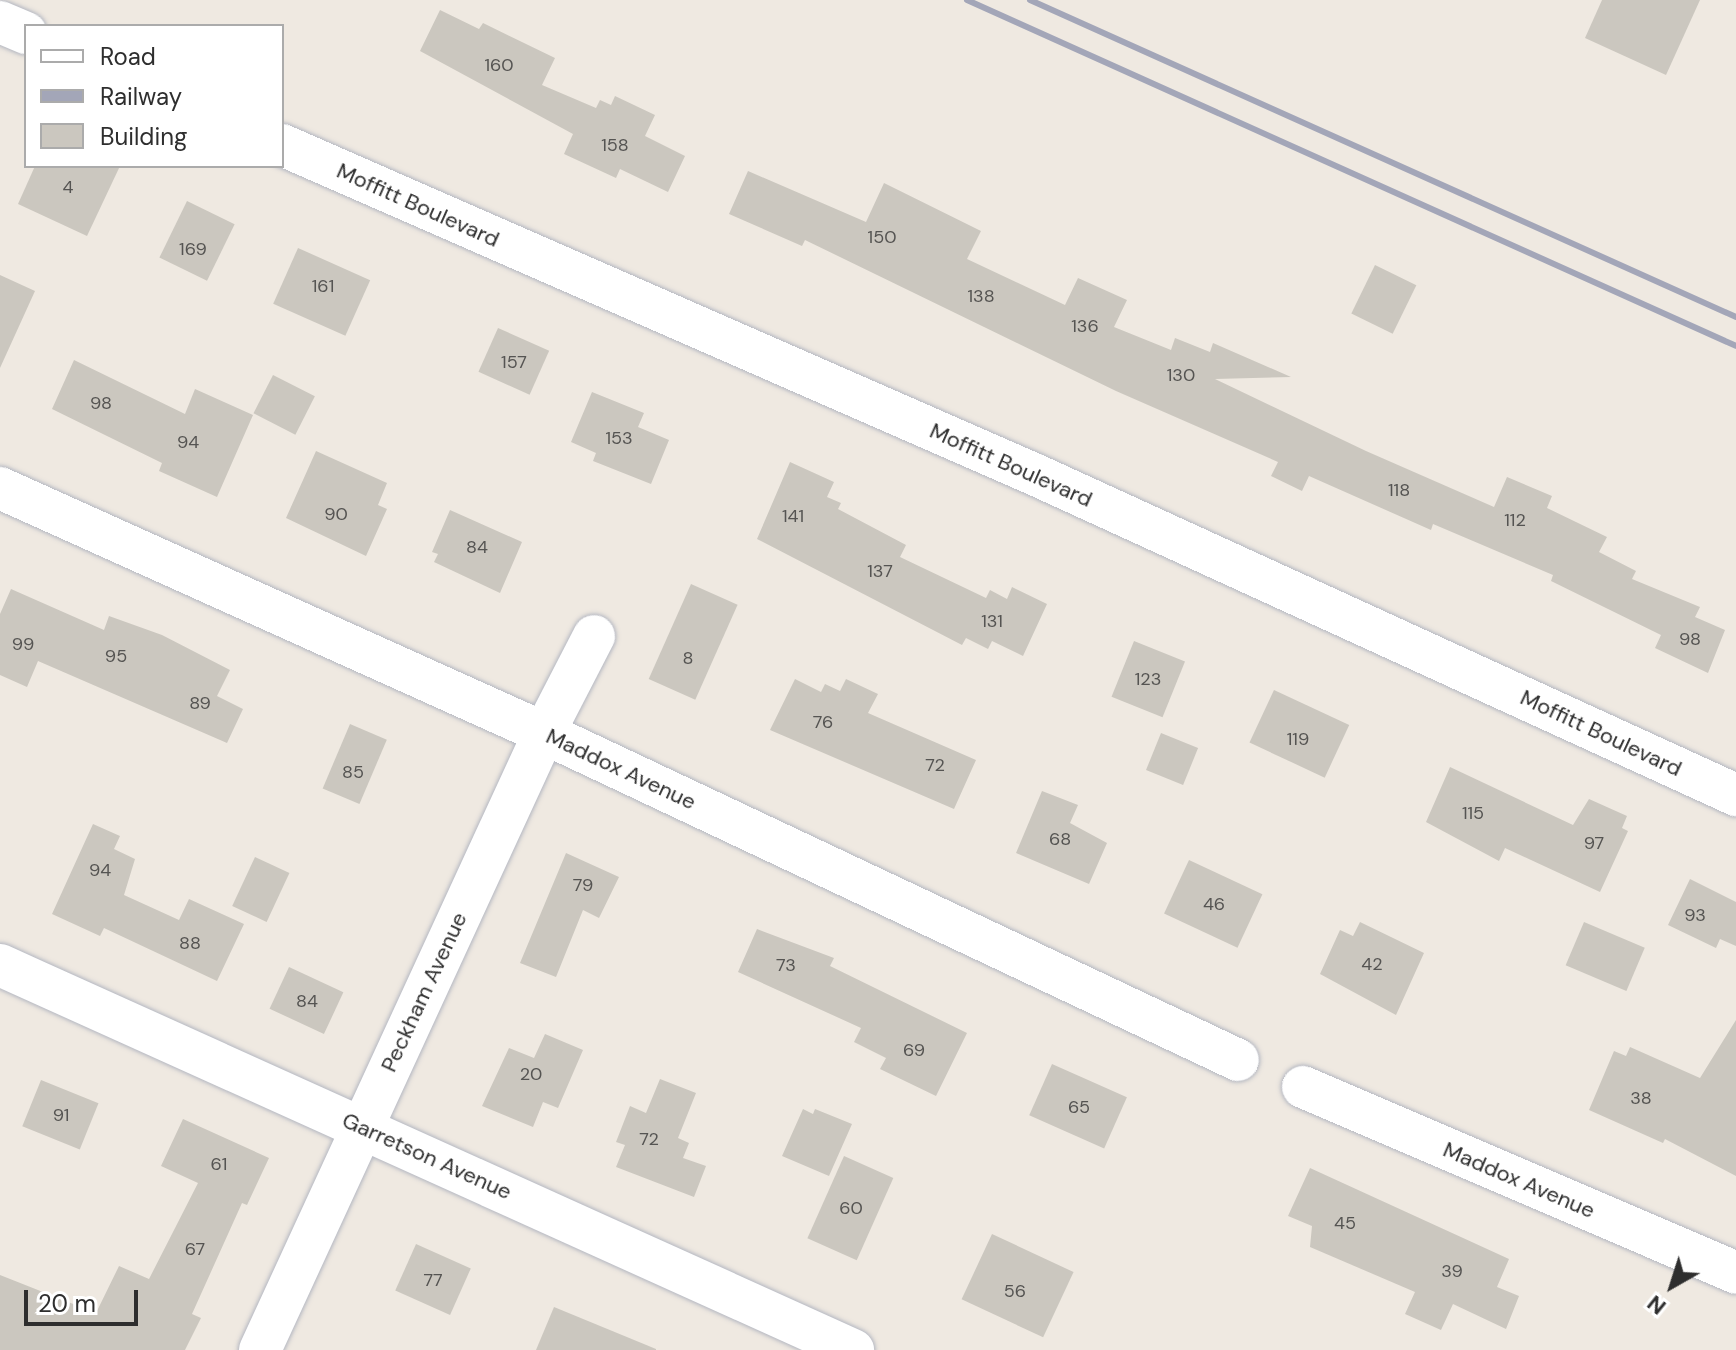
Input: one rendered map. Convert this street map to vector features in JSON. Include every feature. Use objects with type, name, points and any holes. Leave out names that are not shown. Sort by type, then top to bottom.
[{"type":"street","points":[[0,22],[24,32]]},
{"type":"street","name":"Moffitt Boulevard","points":[[284,146],[1036,475],[1736,795]]},
{"type":"street","name":"Maddox Avenue","points":[[0,488],[544,733],[1238,1060]]},
{"type":"street","name":"Peckham Avenue","points":[[260,1350],[544,733],[594,636]]},
{"type":"street","name":"Garretson Avenue","points":[[0,965],[853,1350]]},
{"type":"street","name":"Maddox Avenue","points":[[1303,1087],[1736,1273]]},
{"type":"building","points":[[1602,0],[1700,0],[1666,75],[1585,38]]},
{"type":"building","points":[[440,10],[479,29],[483,23],[555,58],[542,85],[596,108],[600,100],[611,105],[615,96],[655,115],[645,136],[685,156],[668,192],[620,169],[616,178],[564,154],[573,134],[420,51]]},
{"type":"building","points":[[34,168],[119,168],[87,236],[18,204]]},
{"type":"building","points":[[748,171],[866,222],[884,183],[981,231],[967,259],[1065,305],[1078,278],[1127,300],[1114,327],[1171,350],[1175,338],[1210,352],[1213,343],[1291,377],[1215,379],[1366,451],[1494,507],[1507,477],[1552,496],[1547,508],[1607,537],[1599,552],[1636,571],[1632,579],[1700,607],[1695,617],[1725,630],[1708,673],[1655,648],[1661,635],[1551,581],[1553,575],[1433,524],[1431,530],[1309,476],[1302,491],[1271,476],[1278,462],[1116,391],[805,240],[802,246],[729,214]]},
{"type":"building","points":[[187,201],[235,224],[207,281],[159,258]]},
{"type":"building","points":[[298,248],[370,280],[345,336],[273,304]]},
{"type":"building","points":[[1375,265],[1416,285],[1393,334],[1351,314]]},
{"type":"building","points":[[0,275],[35,291],[0,368]]},
{"type":"building","points":[[498,328],[549,351],[530,395],[478,372]]},
{"type":"building","points":[[74,360],[185,414],[195,389],[253,415],[217,497],[159,471],[162,463],[52,409]]},
{"type":"building","points":[[273,375],[315,396],[295,435],[253,413]]},
{"type":"building","points":[[592,392],[644,413],[638,427],[669,440],[651,484],[593,461],[596,453],[571,442]]},
{"type":"building","points":[[316,451],[387,483],[378,505],[387,509],[366,556],[286,518]]},
{"type":"building","points":[[790,462],[834,482],[827,497],[841,503],[838,509],[906,545],[900,557],[986,598],[990,590],[1007,599],[1012,587],[1047,604],[1023,656],[992,641],[988,649],[966,638],[962,645],[757,539]]},
{"type":"building","points":[[450,510],[522,542],[500,593],[434,562],[438,554],[432,552]]},
{"type":"building","points":[[691,584],[738,605],[695,700],[649,679]]},
{"type":"building","points":[[11,589],[104,630],[109,616],[162,635],[230,670],[217,696],[243,709],[227,743],[38,661],[27,687],[0,675],[0,614]]},
{"type":"building","points":[[1134,641],[1185,662],[1163,717],[1112,697]]},
{"type":"building","points":[[795,679],[821,692],[825,684],[840,691],[846,679],[878,694],[868,713],[976,760],[954,809],[770,730]]},
{"type":"building","points":[[1274,690],[1349,725],[1325,778],[1249,743]]},
{"type":"building","points":[[350,724],[387,740],[359,804],[323,788]]},
{"type":"building","points":[[1161,733],[1198,748],[1183,785],[1146,770]]},
{"type":"building","points":[[1450,767],[1573,825],[1589,799],[1627,816],[1622,828],[1628,831],[1600,892],[1505,848],[1499,861],[1426,822]]},
{"type":"building","points":[[1042,791],[1078,805],[1070,823],[1107,843],[1089,884],[1016,853]]},
{"type":"building","points":[[93,824],[120,836],[114,849],[135,859],[124,895],[179,920],[189,899],[244,924],[217,981],[104,928],[100,936],[52,914]]},
{"type":"building","points":[[566,853],[619,877],[599,918],[583,910],[556,977],[520,963]]},
{"type":"building","points":[[255,857],[289,873],[267,922],[232,906]]},
{"type":"building","points":[[1189,860],[1262,894],[1237,948],[1164,913]]},
{"type":"building","points":[[1690,879],[1736,902],[1736,946],[1720,939],[1716,948],[1668,925]]},
{"type":"building","points":[[1360,922],[1424,953],[1396,1015],[1320,974],[1340,930],[1353,936]]},
{"type":"building","points":[[1584,922],[1645,948],[1626,991],[1566,965]]},
{"type":"building","points":[[757,929],[834,958],[830,966],[967,1033],[936,1096],[880,1069],[886,1058],[854,1042],[861,1028],[738,972]]},
{"type":"building","points":[[289,967],[343,992],[324,1034],[270,1009]]},
{"type":"building","points":[[1736,1020],[1736,1176],[1665,1139],[1663,1143],[1589,1110],[1614,1051],[1626,1056],[1630,1047],[1700,1078]]},
{"type":"building","points":[[545,1034],[583,1050],[558,1108],[543,1102],[533,1127],[482,1106],[509,1048],[534,1058]]},
{"type":"building","points":[[1052,1064],[1127,1097],[1104,1149],[1029,1115]]},
{"type":"building","points":[[660,1079],[696,1093],[678,1138],[689,1143],[683,1158],[706,1166],[694,1197],[616,1167],[625,1145],[616,1142],[630,1106],[646,1113]]},
{"type":"building","points":[[41,1080],[98,1103],[80,1150],[22,1126]]},
{"type":"building","points":[[803,1109],[813,1114],[815,1109],[852,1124],[829,1176],[782,1156]]},
{"type":"building","points":[[183,1119],[269,1158],[247,1205],[242,1203],[192,1314],[201,1318],[185,1350],[0,1350],[0,1275],[96,1313],[119,1266],[149,1279],[198,1183],[161,1166]]},
{"type":"building","points":[[844,1156],[893,1178],[857,1260],[807,1238]]},
{"type":"building","points":[[1310,1168],[1509,1259],[1497,1287],[1519,1296],[1506,1329],[1453,1304],[1441,1330],[1405,1314],[1415,1292],[1310,1247],[1312,1226],[1288,1216]]},
{"type":"building","points":[[992,1234],[1074,1272],[1043,1337],[962,1299]]},
{"type":"building","points":[[416,1244],[471,1268],[450,1315],[395,1291]]},
{"type":"building","points":[[554,1307],[656,1349],[656,1350],[536,1350]]},
{"type":"railway","points":[[967,0],[1736,346]]},
{"type":"railway","points":[[1030,0],[1736,317]]}]
